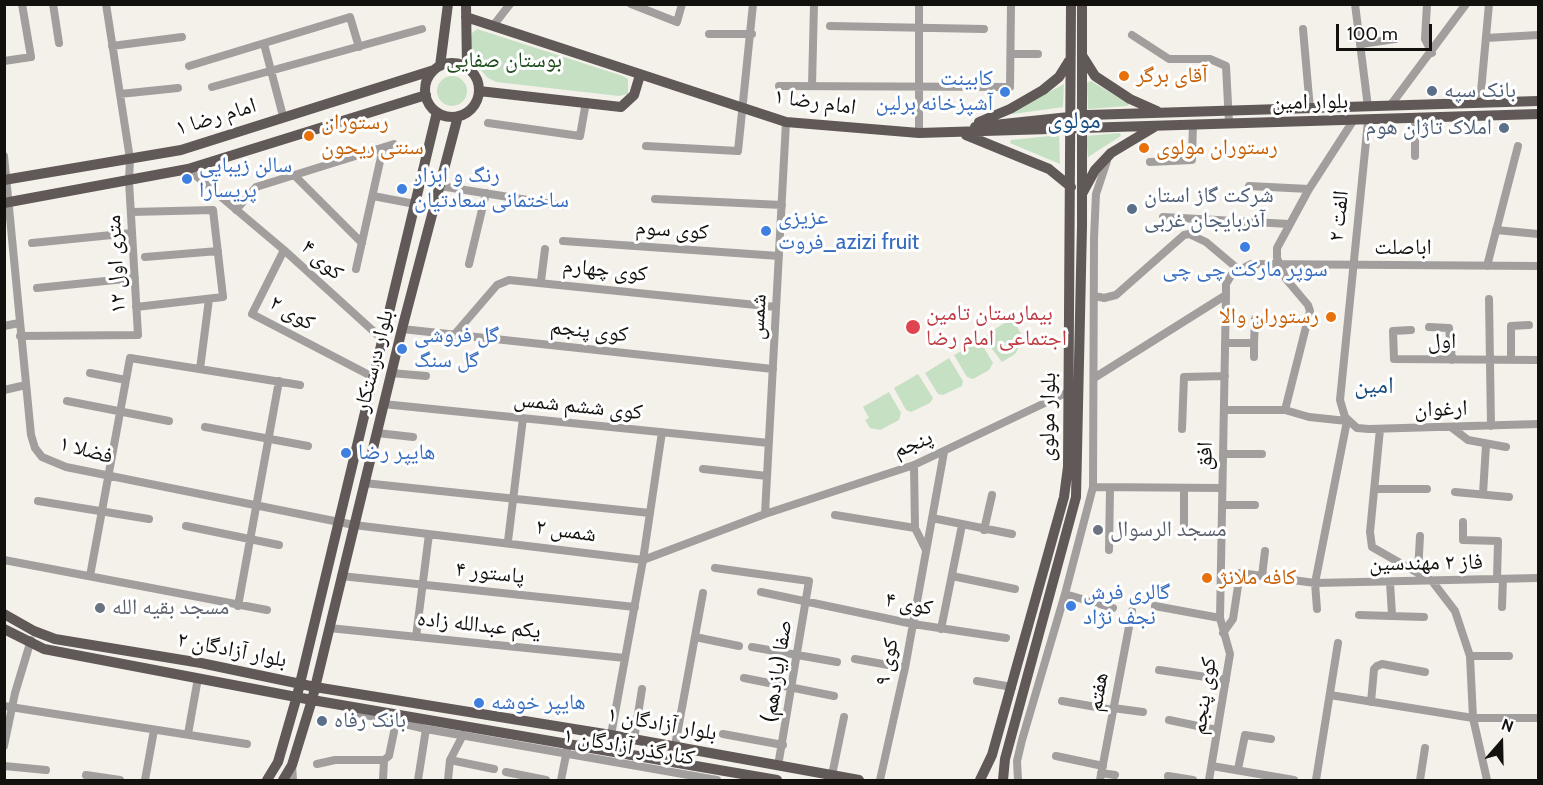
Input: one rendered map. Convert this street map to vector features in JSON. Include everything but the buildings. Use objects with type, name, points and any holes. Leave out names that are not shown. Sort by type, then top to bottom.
[{"type":"main road","points":[[437,68],[454,63],[467,67],[476,78],[479,91],[475,105],[458,116],[437,112],[426,95],[426,81],[437,68],[448,4]]},
{"type":"main road","points":[[466,4],[467,67]]},
{"type":"main road","name":"بلوار مولوی","points":[[1003,780],[1008,746],[1076,497],[1068,392],[1071,188],[1068,116],[1071,4]]},
{"type":"main road","name":"بلوار مولوی","points":[[980,780],[995,743],[1073,467],[1082,226],[1082,4]]},
{"type":"main road","name":"امام رضا ۱","points":[[466,17],[786,122],[919,134],[1082,128]]},
{"type":"main road","points":[[1083,57],[1095,76],[1130,99],[1160,113]]},
{"type":"main road","points":[[954,132],[1010,109],[1043,90],[1059,77],[1070,58]]},
{"type":"main road","name":"امام رضا ۱","points":[[5,180],[181,150],[437,68]]},
{"type":"main road","points":[[479,91],[621,107],[634,95],[640,75]]},
{"type":"main road","name":"امام رضا ۱","points":[[7,203],[129,182],[188,169],[426,95]]},
{"type":"main road","name":"بلوار امین","points":[[1082,115],[1539,101]]},
{"type":"main road","points":[[1479,116],[1480,102]]},
{"type":"main road","name":"بلوار درستکار","points":[[267,780],[278,762],[297,696],[437,112]]},
{"type":"main road","name":"بلوار امین","points":[[1082,128],[1539,114]]},
{"type":"main road","name":"امام رضا ۱","points":[[954,132],[990,124],[1082,115]]},
{"type":"main road","name":"بلوار درستکار","points":[[283,780],[292,765],[312,700],[383,404],[458,116]]},
{"type":"main road","points":[[1082,195],[1095,170],[1111,153],[1158,125]]},
{"type":"main road","points":[[954,132],[1049,169],[1071,188]]},
{"type":"main road","points":[[415,204],[434,208]]},
{"type":"main road","name":"بلوار آزادگان ۲","points":[[4,614],[34,631],[55,639],[201,663],[315,687]]},
{"type":"main road","name":"بلوار آزادگان ۲","points":[[4,630],[29,644],[44,649],[312,700]]},
{"type":"main road","name":"بلوار آزادگان ۱","points":[[315,687],[611,735],[859,780]]},
{"type":"main road","name":"بلوار آزادگان ۱","points":[[312,700],[567,748],[671,772],[777,780]]},
{"type":"main road","points":[[995,743],[1001,748],[1008,746]]},
{"type":"street","points":[[4,61],[31,57],[22,4]]},
{"type":"street","points":[[53,4],[59,43]]},
{"type":"street","name":"۱۲ متری اول","points":[[20,336],[138,335],[130,212],[130,159],[106,4]]},
{"type":"street","points":[[493,26],[510,4]]},
{"type":"street","points":[[631,4],[677,22],[682,4]]},
{"type":"street","points":[[645,146],[738,151],[752,34],[753,4]]},
{"type":"street","points":[[812,86],[814,4]]},
{"type":"street","points":[[919,4],[919,134]]},
{"type":"street","points":[[779,86],[1010,87],[1011,4]]},
{"type":"street","points":[[1356,4],[1368,107]]},
{"type":"street","points":[[1427,4],[1425,39],[1432,53]]},
{"type":"street","points":[[1390,106],[1432,53],[1466,4]]},
{"type":"street","points":[[1480,102],[1489,4]]},
{"type":"street","points":[[189,66],[350,17],[359,47]]},
{"type":"street","points":[[830,26],[984,29]]},
{"type":"street","points":[[212,87],[422,29]]},
{"type":"street","points":[[1303,29],[1310,109]]},
{"type":"street","points":[[709,34],[752,34]]},
{"type":"street","points":[[1132,35],[1168,59],[1210,59],[1226,66],[1229,123]]},
{"type":"street","points":[[1486,38],[1539,35]]},
{"type":"street","points":[[112,46],[182,37]]},
{"type":"street","points":[[1361,44],[1395,39]]},
{"type":"street","points":[[264,44],[283,116]]},
{"type":"street","points":[[1011,54],[1038,54]]},
{"type":"street","points":[[120,94],[178,88]]},
{"type":"street","points":[[488,123],[580,136],[586,102]]},
{"type":"street","points":[[1415,119],[1415,156]]},
{"type":"street","points":[[1285,410],[1310,311],[1308,304],[1286,279],[1279,264],[1277,248],[1288,224],[1353,121]]},
{"type":"street","name":"الفت ۲","points":[[1347,421],[1341,410],[1340,400],[1351,266],[1368,121]]},
{"type":"street","name":"شمس","points":[[765,513],[786,122]]},
{"type":"street","points":[[1150,162],[1192,160],[1193,124]]},
{"type":"street","points":[[236,210],[256,187],[394,144]]},
{"type":"street","points":[[1487,266],[1518,146]]},
{"type":"street","points":[[356,269],[383,148]]},
{"type":"street","points":[[1017,780],[1017,761],[1022,740],[1065,594],[1093,487],[1096,194],[1103,167],[1111,153]]},
{"type":"street","name":"فضلا ۱","points":[[4,156],[31,435],[35,448],[42,456],[66,467],[256,503],[354,525]]},
{"type":"street","name":"کوی ۴","points":[[188,169],[284,250],[382,339]]},
{"type":"street","points":[[294,175],[362,243]]},
{"type":"street","points":[[440,186],[565,206]]},
{"type":"street","points":[[1249,186],[1309,189]]},
{"type":"street","points":[[469,264],[486,193]]},
{"type":"street","points":[[373,196],[415,204]]},
{"type":"street","points":[[655,199],[782,205]]},
{"type":"street","points":[[130,212],[213,210],[223,297],[136,307]]},
{"type":"street","points":[[1163,217],[1288,224]]},
{"type":"street","points":[[1082,226],[1094,238]]},
{"type":"street","points":[[1496,230],[1539,234]]},
{"type":"street","points":[[32,243],[132,233]]},
{"type":"street","points":[[1095,296],[1104,298],[1116,295],[1184,235],[1189,234],[1206,242],[1238,269],[1226,284],[1226,295],[1095,378]]},
{"type":"street","name":"کوی سوم","points":[[563,241],[779,256]]},
{"type":"street","points":[[541,281],[545,249]]},
{"type":"street","name":"کوی ۲","points":[[284,250],[252,315],[374,377]]},
{"type":"street","points":[[146,257],[218,251]]},
{"type":"street","name":"اباصلت","points":[[1238,269],[1251,264],[1539,266]]},
{"type":"street","points":[[37,288],[135,278]]},
{"type":"street","name":"کوی چهارم","points":[[454,335],[502,282],[509,279],[776,307]]},
{"type":"street","name":"افق","points":[[1220,618],[1226,295]]},
{"type":"street","points":[[200,369],[209,299]]},
{"type":"street","points":[[1489,299],[1491,426]]},
{"type":"street","points":[[1254,357],[1255,319]]},
{"type":"street","points":[[4,326],[19,323]]},
{"type":"street","points":[[1511,360],[1511,326],[1529,325]]},
{"type":"street","points":[[1429,327],[1449,328],[1452,360]]},
{"type":"street","name":"کوی پنجم","points":[[402,329],[773,369]]},
{"type":"street","name":"اول","points":[[1411,330],[1392,332],[1394,359],[1539,360]]},
{"type":"street","points":[[1225,343],[1254,343]]},
{"type":"street","points":[[90,576],[130,358],[300,385]]},
{"type":"street","points":[[90,373],[126,380]]},
{"type":"street","points":[[392,373],[426,376]]},
{"type":"street","points":[[1182,429],[1184,377],[1225,376]]},
{"type":"street","points":[[238,606],[279,381]]},
{"type":"street","points":[[4,390],[26,385]]},
{"type":"street","name":"پنجم","points":[[765,513],[914,465],[1068,392]]},
{"type":"street","points":[[67,401],[169,421]]},
{"type":"street","name":"کوی ششم شمس","points":[[383,404],[769,443]]},
{"type":"street","name":"ارغوان","points":[[1224,410],[1285,410],[1309,417],[1347,421],[1357,428],[1539,424]]},
{"type":"street","points":[[508,541],[511,500],[523,418]]},
{"type":"street","points":[[1317,609],[1315,583],[1347,421]]},
{"type":"street","points":[[205,427],[308,446]]},
{"type":"street","points":[[1451,427],[1468,440],[1506,447]]},
{"type":"street","points":[[1380,429],[1376,489],[1370,532],[1372,547],[1431,581],[1455,611],[1470,656],[1473,718],[1486,780]]},
{"type":"street","points":[[611,735],[643,560],[662,432]]},
{"type":"street","points":[[377,433],[413,437]]},
{"type":"street","points":[[1483,494],[1486,445]]},
{"type":"street","name":"کوی ۹","points":[[880,780],[905,668],[944,452]]},
{"type":"street","points":[[1223,454],[1262,454]]},
{"type":"street","points":[[914,465],[915,528],[926,550]]},
{"type":"street","points":[[703,469],[767,476]]},
{"type":"street","points":[[364,483],[650,513]]},
{"type":"street","points":[[1093,487],[1222,489]]},
{"type":"street","points":[[1109,550],[1110,488]]},
{"type":"street","points":[[1184,488],[1184,526]]},
{"type":"street","points":[[1376,489],[1427,489]]},
{"type":"street","points":[[1455,492],[1509,497]]},
{"type":"street","points":[[984,530],[992,495]]},
{"type":"street","points":[[38,501],[149,519]]},
{"type":"street","points":[[1222,505],[1255,505]]},
{"type":"street","name":"شمس ۲","points":[[354,525],[508,541],[643,560],[765,513]]},
{"type":"street","points":[[835,515],[915,528]]},
{"type":"street","points":[[932,518],[1012,534]]},
{"type":"street","points":[[1463,522],[1463,540],[1498,541],[1502,607]]},
{"type":"street","points":[[941,629],[962,525]]},
{"type":"street","points":[[186,526],[279,545]]},
{"type":"street","points":[[416,637],[429,534]]},
{"type":"street","points":[[1418,573],[1420,536]]},
{"type":"street","points":[[1262,576],[1265,551]]},
{"type":"street","points":[[4,560],[267,610]]},
{"type":"street","name":"صفا (یازدهم)","points":[[715,568],[809,581],[783,745],[777,766]]},
{"type":"street","name":"فاز ۲ مهندسین","points":[[1223,633],[1233,619],[1240,573],[1315,583],[1539,578]]},
{"type":"street","name":"پاستور ۴","points":[[341,576],[635,607]]},
{"type":"street","points":[[952,576],[1015,589]]},
{"type":"street","points":[[1390,582],[1392,615]]},
{"type":"street","name":"کوی ۴","points":[[761,592],[913,624],[1006,638]]},
{"type":"street","points":[[671,772],[703,593]]},
{"type":"street","points":[[1065,594],[1113,608]]},
{"type":"street","points":[[1155,606],[1220,618]]},
{"type":"street","name":"هفتم","points":[[1102,773],[1131,611]]},
{"type":"street","points":[[1359,615],[1424,617]]},
{"type":"street","name":"کوی پنجم","points":[[1209,780],[1230,654],[1220,618]]},
{"type":"street","name":"یکم عبدالله زاده","points":[[329,628],[625,658]]},
{"type":"street","points":[[4,746],[8,707],[15,693],[34,631]]},
{"type":"street","points":[[695,637],[739,646]]},
{"type":"street","points":[[1316,780],[1338,643]]},
{"type":"street","points":[[752,647],[837,663]]},
{"type":"street","points":[[1470,656],[1509,656]]},
{"type":"street","points":[[855,659],[905,668]]},
{"type":"street","points":[[1371,702],[1374,669],[1377,666],[1382,664],[1425,672]]},
{"type":"street","points":[[1159,670],[1226,680]]},
{"type":"street","points":[[188,734],[198,678]]},
{"type":"street","points":[[744,678],[834,696]]},
{"type":"street","points":[[976,681],[1011,687]]},
{"type":"street","points":[[634,739],[642,689]]},
{"type":"street","points":[[4,691],[15,693]]},
{"type":"street","points":[[1330,695],[1473,718],[1539,718]]},
{"type":"street","points":[[1062,701],[1143,712]]},
{"type":"street","name":"کنارگذر آزادگان ۱","points":[[325,702],[354,712],[426,729],[567,748]]},
{"type":"street","points":[[8,707],[247,744]]},
{"type":"street","points":[[832,775],[844,717]]},
{"type":"street","points":[[1169,720],[1218,730]]},
{"type":"street","points":[[317,764],[335,760],[384,760],[389,756],[396,722]]},
{"type":"street","points":[[418,780],[426,729]]},
{"type":"street","points":[[145,780],[154,730]]},
{"type":"street","points":[[723,734],[783,745]]},
{"type":"street","points":[[448,780],[450,760],[463,735]]},
{"type":"street","points":[[1238,769],[1245,735],[1271,739]]},
{"type":"street","points":[[561,780],[567,748]]},
{"type":"street","points":[[1420,780],[1425,748]]},
{"type":"street","points":[[1056,756],[1102,773],[1115,775]]},
{"type":"street","points":[[383,780],[384,760]]},
{"type":"street","points":[[450,760],[494,769]]},
{"type":"street","points":[[292,765],[293,780]]},
{"type":"street","points":[[1212,765],[1294,780]]},
{"type":"street","points":[[4,766],[46,770]]},
{"type":"street","points":[[506,772],[546,780]]},
{"type":"street","name":"کنارگذر آزادگان ۱","points":[[671,772],[717,780]]},
{"type":"street","points":[[86,775],[120,780]]},
{"type":"street","points":[[1168,776],[1193,780]]},
{"type":"green space","name":"بوستان صفایی","points":[[477,29],[623,76],[628,79],[628,94],[619,96],[496,82],[488,78],[478,67],[470,49],[472,33]]},
{"type":"green space","points":[[452,76],[463,80],[467,91],[463,102],[452,106],[441,102],[437,91],[441,80]]},
{"type":"green space","points":[[1091,81],[1129,104],[1088,109],[1087,83]]},
{"type":"green space","points":[[1064,84],[1063,107],[1013,114],[1012,112]]},
{"type":"green space","points":[[1120,133],[1121,136],[1088,157],[1086,136]]},
{"type":"green space","points":[[1059,135],[1060,164],[1010,143],[1011,140]]},
{"type":"green space","points":[[1012,318],[1024,339],[1015,354],[1002,362],[983,337]]},
{"type":"green space","points":[[980,341],[993,363],[989,370],[973,379],[967,377],[954,355]]},
{"type":"green space","points":[[949,358],[963,381],[962,386],[943,395],[938,394],[925,373]]},
{"type":"green space","points":[[918,374],[933,398],[930,403],[911,412],[906,410],[894,388]]},
{"type":"green space","points":[[889,392],[901,413],[899,420],[880,430],[870,428],[865,420],[869,418],[863,407]]},
{"type":"place","name":"آقاى برگر","points":[[1124,76]]},
{"type":"place","name":"بانک سپه","points":[[1432,91]]},
{"type":"place","name":"کابینت آشپزخانه برلین","points":[[1005,92]]},
{"type":"place","name":"املاک تاژان هوم","points":[[1504,128]]},
{"type":"place","name":"رستوران سنتی ریحون","points":[[309,136]]},
{"type":"place","name":"رستوران مولوی","points":[[1144,148]]},
{"type":"place","name":"سالن زیبایی پریسآرا","points":[[187,179]]},
{"type":"place","name":"رنگ و ابزار ساختمانی سعادتیان","points":[[402,189]]},
{"type":"place","name":"شرکت گاز استان آذربایجان غربی","points":[[1132,209]]},
{"type":"place","name":"عزیزی فروت_azizi fruit","points":[[766,231]]},
{"type":"place","name":"سوپر مارکت چی چی","points":[[1245,247]]},
{"type":"place","name":"رستوران والا","points":[[1331,317]]},
{"type":"place","name":"بیمارستان تامین اجتماعی امام رضا","points":[[913,327]]},
{"type":"place","name":"گل فروشی گل سنگ","points":[[402,349]]},
{"type":"place","name":"هایپر رضا","points":[[346,453]]},
{"type":"place","name":"مسجد الرسوال","points":[[1098,530]]},
{"type":"place","name":"کافه ملانژ","points":[[1207,578]]},
{"type":"place","name":"گالری فرش نجف نژاد","points":[[1071,606]]},
{"type":"place","name":"مسجد بقیه الله","points":[[100,608]]},
{"type":"place","name":"هایپر خوشه","points":[[479,703]]},
{"type":"place","name":"بانک رفاه","points":[[322,721]]},
{"type":"district","name":"مولوی","points":[[1074,121]]},
{"type":"district","name":"امین","points":[[1374,386]]}]
